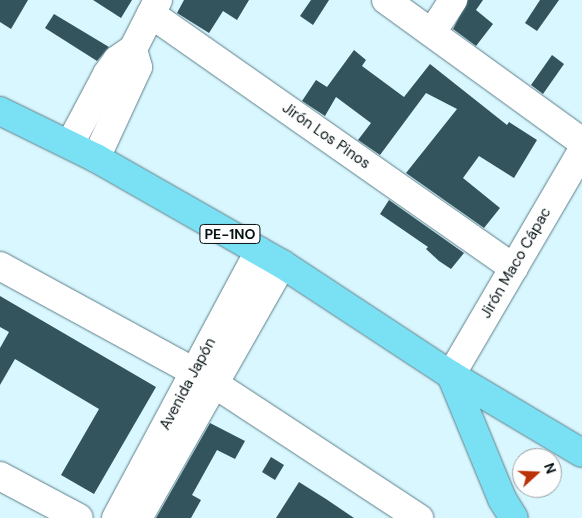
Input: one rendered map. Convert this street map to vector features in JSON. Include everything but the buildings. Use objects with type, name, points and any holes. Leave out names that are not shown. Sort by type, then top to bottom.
[{"type":"main road","name":"PE-1NO","points":[[0,110],[96,158],[282,264],[451,375],[582,453]]},
{"type":"main road","points":[[451,375],[503,512]]},
{"type":"street","points":[[386,0],[433,31],[582,142]]},
{"type":"street","points":[[433,31],[453,0]]},
{"type":"street","points":[[70,144],[107,74],[118,60],[133,49],[154,7]]},
{"type":"street","name":"Jirón Los Pinos","points":[[154,7],[514,268]]},
{"type":"street","points":[[96,158],[138,66],[133,49]]},
{"type":"street","name":"Jirón Maco Cápac","points":[[451,375],[582,150]]},
{"type":"street","name":"Avenida Japón","points":[[116,518],[204,378],[259,251]]},
{"type":"street","points":[[138,518],[204,378],[282,264]]},
{"type":"street","points":[[0,266],[204,378],[418,518]]},
{"type":"street","points":[[0,476],[79,518]]}]
